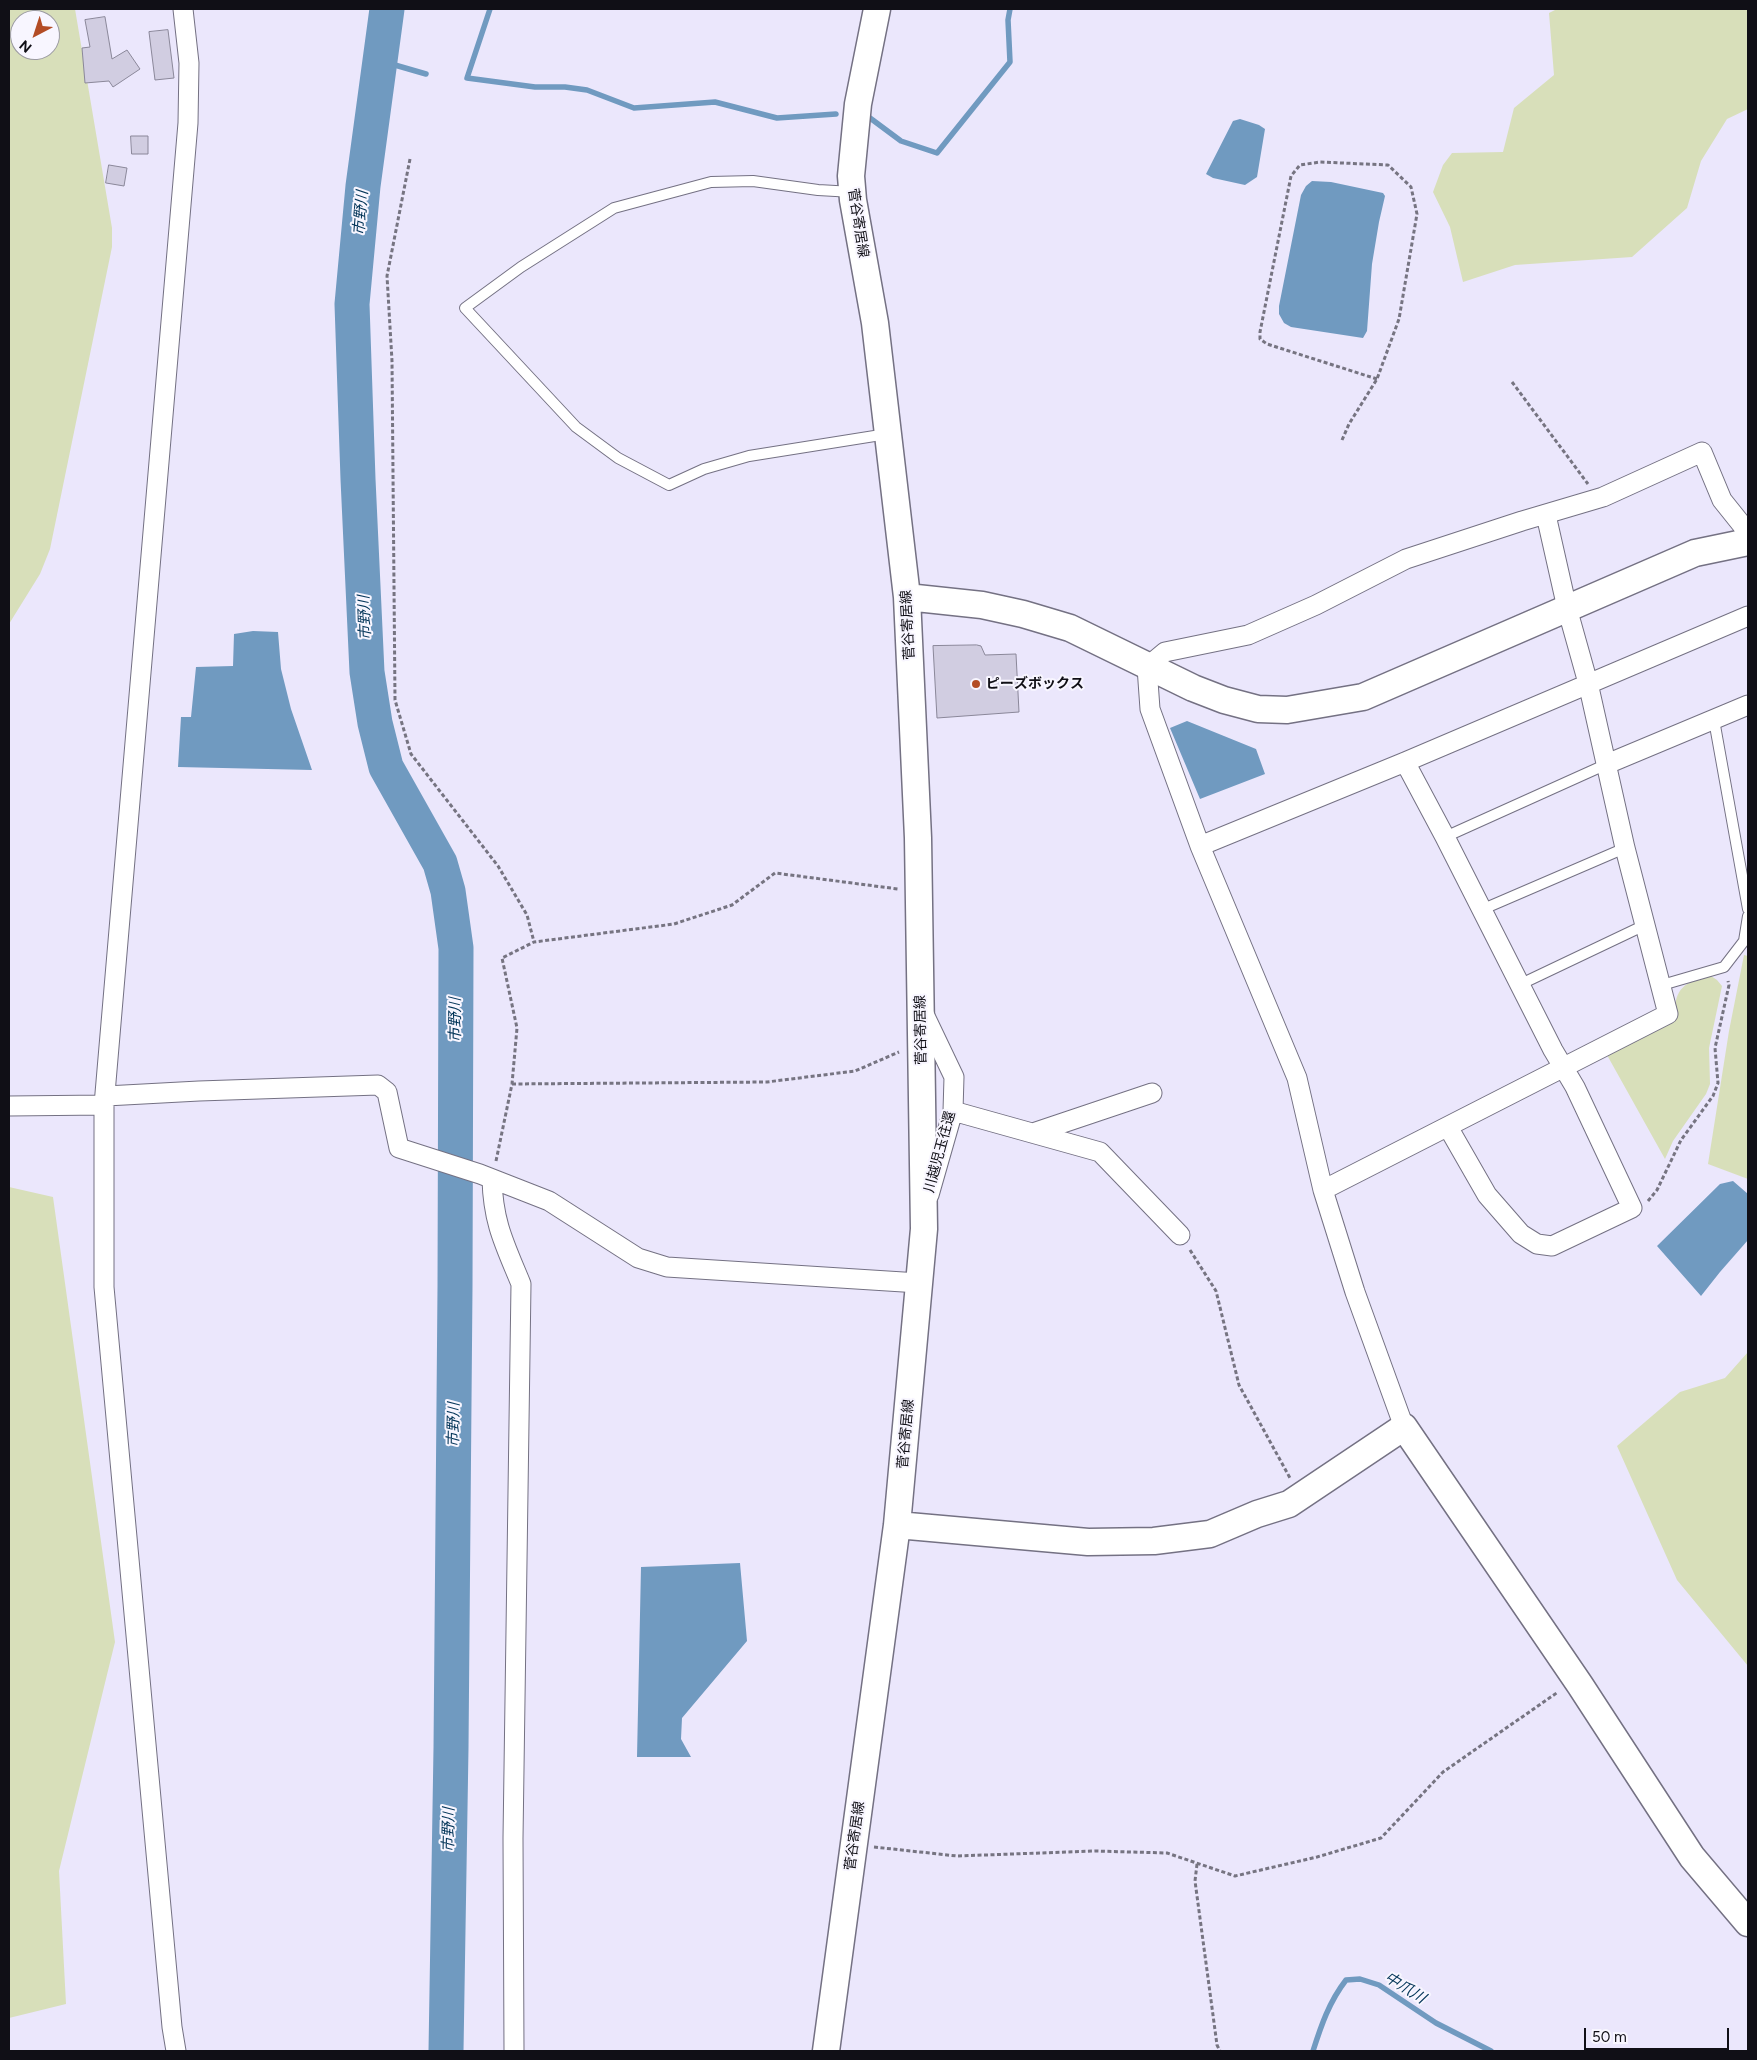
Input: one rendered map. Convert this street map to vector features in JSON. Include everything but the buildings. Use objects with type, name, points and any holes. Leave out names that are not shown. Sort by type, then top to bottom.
[{"type":"main road","name":"菅谷寄居線","points":[[826,2051],[897,1525],[919,1283],[923,1215],[919,892],[907,597],[875,323],[851,176],[858,104],[877,9]]},
{"type":"main road","points":[[907,597],[982,606],[1023,614],[1070,628],[1147,667],[1192,688],[1224,700],[1258,709],[1287,710],[1363,697],[1695,553],[1748,542]]},
{"type":"main road","points":[[897,1525],[1088,1542],[1154,1541],[1210,1534],[1258,1514],[1289,1504],[1404,1427],[1576,1679],[1692,1857],[1748,1923]]},
{"type":"street","points":[[176,2051],[170,2007],[104,1288],[105,1100],[188,123],[189,62],[183,9]]},
{"type":"street","points":[[1404,1427],[1355,1292],[1323,1190],[1297,1078],[1200,846],[1150,709],[1147,667],[1165,652],[1248,635],[1316,605],[1406,559],[1522,521],[1595,500],[1702,452],[1722,500],[1742,525],[1748,537]]},
{"type":"street","points":[[1323,1190],[1668,1014],[1625,848],[1588,683],[1567,608],[1546,515]]},
{"type":"street","points":[[1200,846],[1405,762],[1748,616]]},
{"type":"street","points":[[1607,764],[1748,705]]},
{"type":"street","points":[[1405,762],[1563,1068],[1575,1087],[1632,1208],[1552,1246],[1537,1244],[1521,1234],[1487,1195],[1448,1127]]},
{"type":"street","name":"川越児玉往還","points":[[920,1006],[954,1077],[953,1111],[923,1215]]},
{"type":"street","points":[[9,1106],[105,1100],[199,1090],[378,1085],[387,1092],[399,1148],[486,1177],[549,1201],[638,1258],[667,1267],[919,1283]]},
{"type":"street","points":[[1032,1133],[1152,1093]]},
{"type":"street","points":[[953,1111],[1100,1152],[1180,1235]]},
{"type":"street","points":[[486,1177],[498,1228],[521,1284],[513,1838],[514,2051]]},
{"type":"lane","points":[[853,192],[818,190],[753,181],[711,182],[614,208],[521,267],[465,308],[576,427],[618,458],[669,485],[704,468],[749,456],[888,434]]},
{"type":"lane","points":[[1714,720],[1748,909]]},
{"type":"lane","points":[[1445,837],[1607,764]]},
{"type":"lane","points":[[1481,910],[1625,848]]},
{"type":"lane","points":[[1662,985],[1724,967],[1744,941],[1748,916]]},
{"type":"lane","points":[[1521,984],[1645,924]]},
{"type":"path","points":[[410,159],[387,276],[392,360],[395,700],[411,754],[498,866],[527,915],[534,942]]},
{"type":"path","points":[[1342,440],[1349,424],[1378,379],[1399,319],[1418,214],[1411,187],[1388,165],[1320,162],[1300,165],[1291,176],[1260,339],[1268,344],[1378,379]]},
{"type":"path","points":[[1512,382],[1586,479],[1595,500]]},
{"type":"path","points":[[486,1177],[512,1084],[517,1028],[502,958],[534,942],[674,924],[732,905],[775,873],[919,892]]},
{"type":"path","points":[[1632,1208],[1647,1201],[1657,1190],[1681,1140],[1713,1096],[1718,1082],[1715,1048],[1729,986],[1724,967]]},
{"type":"path","points":[[512,1084],[767,1082],[855,1071],[921,1043]]},
{"type":"path","points":[[1180,1235],[1216,1291],[1239,1384],[1301,1497]]},
{"type":"path","points":[[854,1845],[957,1856],[1095,1851],[1167,1853],[1235,1876],[1317,1857],[1381,1838],[1443,1772],[1576,1679]]},
{"type":"path","points":[[1197,1864],[1195,1881],[1217,2045],[1220,2051]]},
{"type":"green space","points":[[9,9],[75,9],[112,228],[112,247],[50,549],[40,574],[9,624]]},
{"type":"green space","points":[[1557,9],[1748,9],[1748,109],[1727,119],[1701,161],[1687,208],[1632,257],[1515,265],[1463,282],[1450,227],[1433,192],[1443,165],[1452,153],[1503,152],[1514,108],[1554,75],[1549,13]]},
{"type":"green space","points":[[1744,955],[1748,956],[1748,1179],[1708,1164],[1729,1031]]},
{"type":"green space","points":[[1711,976],[1722,986],[1709,1048],[1710,1084],[1706,1094],[1673,1141],[1665,1159],[1607,1055],[1675,1006],[1679,992],[1687,984]]},
{"type":"green space","points":[[9,1187],[53,1197],[115,1642],[59,1871],[66,2004],[9,2018]]},
{"type":"green space","points":[[1748,1352],[1748,1666],[1677,1580],[1617,1446],[1680,1392],[1725,1378]]},
{"type":"water","points":[[1240,119],[1265,129],[1257,177],[1245,185],[1213,178],[1206,174],[1233,121]]},
{"type":"water","points":[[1312,181],[1331,182],[1383,193],[1385,196],[1372,264],[1367,331],[1363,338],[1291,327],[1284,323],[1279,314],[1301,195],[1306,186]]},
{"type":"water","points":[[253,631],[278,632],[281,669],[291,709],[312,770],[178,767],[181,717],[191,717],[196,667],[233,666],[234,634]]},
{"type":"water","points":[[1187,721],[1256,749],[1265,774],[1200,799],[1170,728]]},
{"type":"water","points":[[1733,1181],[1748,1194],[1748,1240],[1701,1296],[1657,1246],[1720,1184]]},
{"type":"water","points":[[740,1563],[747,1641],[682,1718],[681,1739],[691,1757],[637,1757],[641,1567]]},
{"type":"waterway","name":"市野川","points":[[387,9],[363,186],[352,304],[367,672],[375,723],[386,767],[440,863],[448,891],[456,948],[451,1748],[446,2051]]},
{"type":"waterway","points":[[490,9],[467,78],[535,87],[565,87],[587,90],[634,108],[715,102],[777,118],[836,114]]},
{"type":"waterway","points":[[870,118],[901,141],[937,153],[1010,62],[1008,20],[1010,9]]},
{"type":"waterway","points":[[381,61],[426,74]]},
{"type":"waterway","name":"中爪川","points":[[1313,2051],[1326,2014],[1340,1988],[1346,1980],[1360,1979],[1379,1985],[1436,2023],[1491,2051]]},
{"type":"place","name":"ピーズボックス","points":[[976,684]]}]
